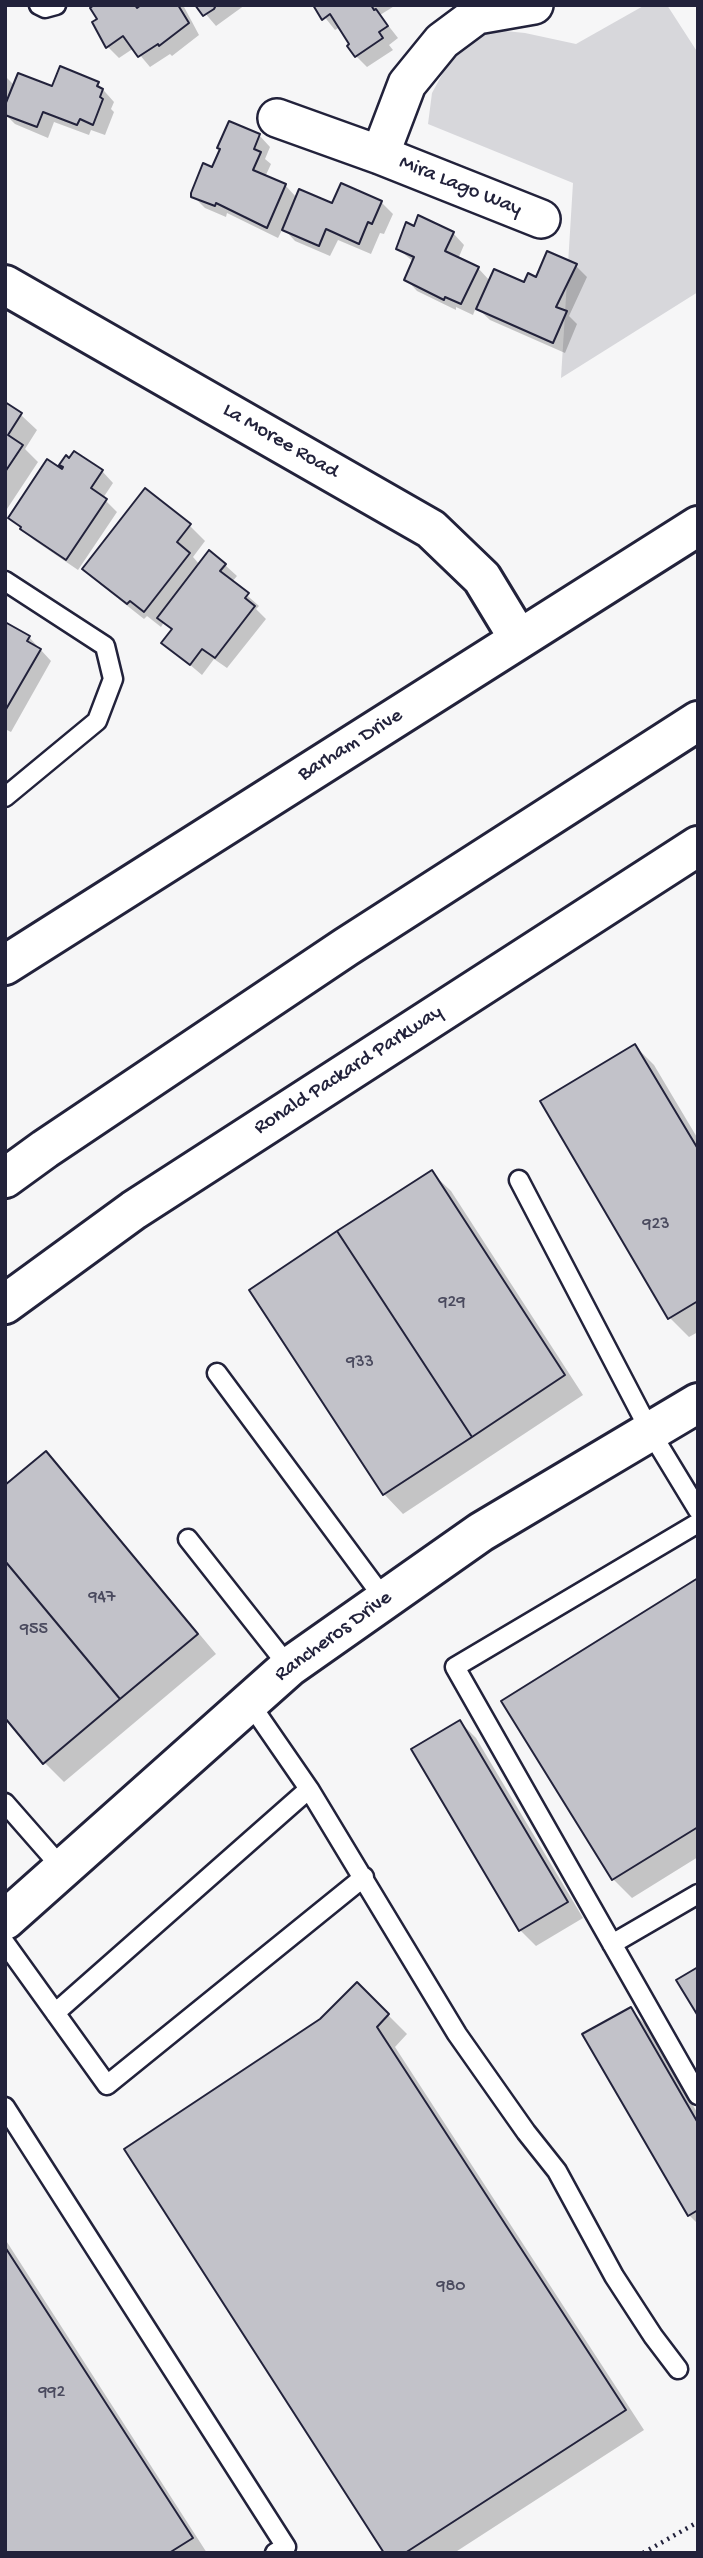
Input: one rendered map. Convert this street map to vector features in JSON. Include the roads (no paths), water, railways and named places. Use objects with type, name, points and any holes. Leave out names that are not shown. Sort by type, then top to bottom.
[{"type":"main road","name":"La Moree Road","points":[[5,285],[431,528],[482,578],[519,639]]},
{"type":"main road","name":"Barham Drive","points":[[5,965],[698,526]]},
{"type":"main road","points":[[5,1178],[346,947],[698,721]]},
{"type":"main road","name":"Ronald Packard Parkway","points":[[5,1304],[134,1210],[698,846]]},
{"type":"main road","name":"Rancheros Drive","points":[[5,1920],[289,1667],[481,1532],[698,1403]]},
{"type":"street","name":"Mira Lago Way","points":[[380,155],[407,84],[442,41],[477,15],[534,5]]},
{"type":"street","name":"Mira Lago Way","points":[[277,118],[380,155],[541,219]]},
{"type":"lane","points":[[39,5],[46,8],[56,5]]},
{"type":"lane","points":[[5,581],[105,646],[113,679],[97,721],[5,797]]},
{"type":"lane","points":[[519,1180],[650,1431],[698,1510]]},
{"type":"lane","points":[[218,1373],[385,1600]]},
{"type":"lane","points":[[698,1523],[455,1667],[698,2095]]},
{"type":"lane","points":[[188,1539],[289,1667]]},
{"type":"lane","points":[[249,1702],[309,1789],[457,2034],[557,2171],[614,2276],[678,2369]]},
{"type":"lane","points":[[55,2013],[309,1789]]},
{"type":"lane","points":[[5,1803],[62,1868]]},
{"type":"lane","points":[[5,1942],[107,2085],[363,1877]]},
{"type":"lane","points":[[612,1944],[698,1894]]},
{"type":"lane","points":[[5,2107],[286,2547],[275,2553]]}]
